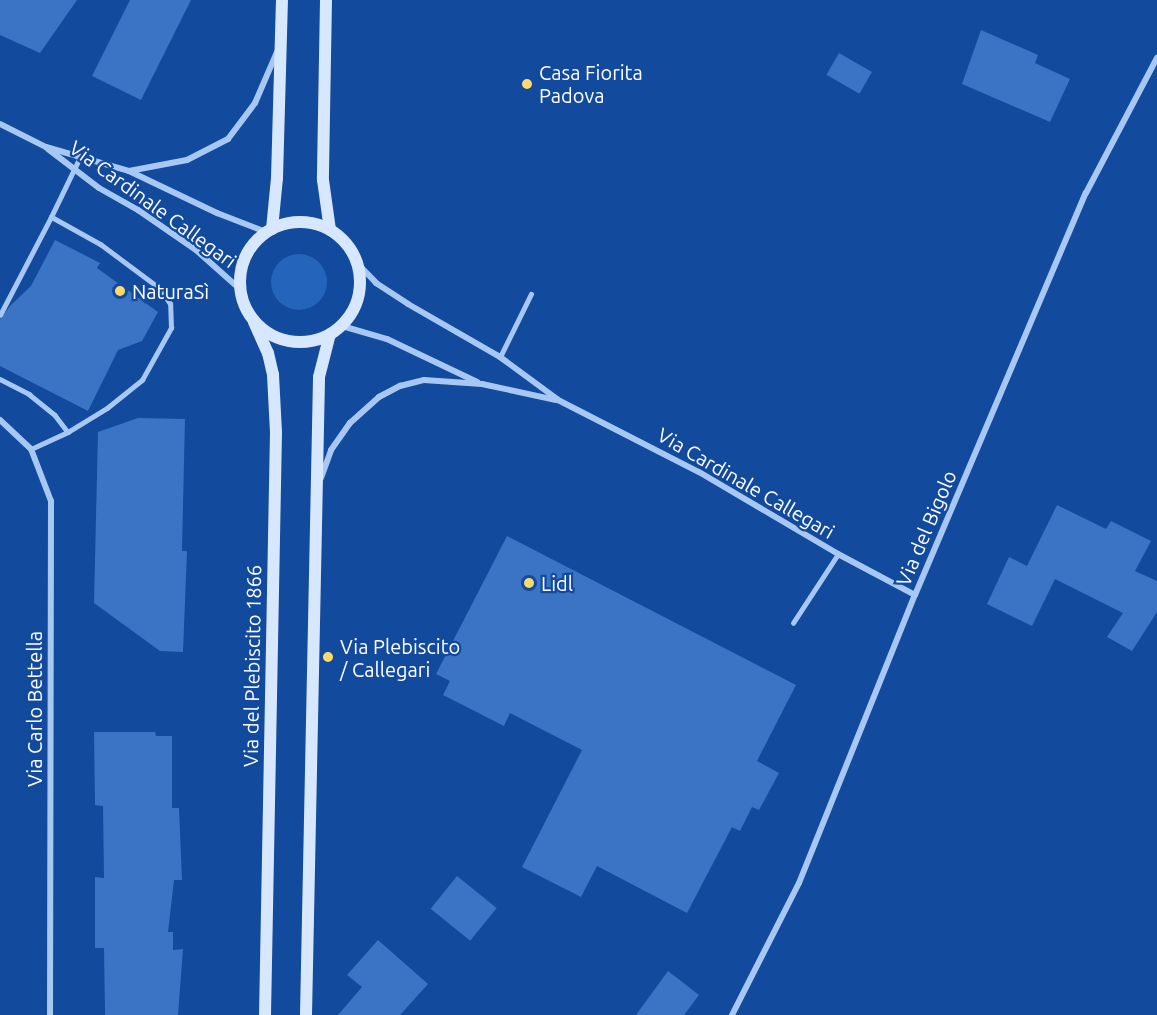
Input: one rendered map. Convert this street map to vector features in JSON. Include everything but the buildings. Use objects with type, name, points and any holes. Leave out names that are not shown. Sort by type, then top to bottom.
[{"type":"main road","points":[[269,230],[278,178],[282,0]]},
{"type":"main road","points":[[326,0],[323,180],[330,230]]},
{"type":"main road","points":[[291,223],[311,223],[330,230],[351,250],[357,263],[360,290],[351,316],[330,334],[311,342],[290,342],[270,335],[254,322],[244,306],[240,289],[240,273],[245,257],[254,243],[269,230],[291,223]]},
{"type":"main road","name":"Via del Plebiscito 1866","points":[[254,322],[268,353],[273,375],[276,432],[265,1015]]},
{"type":"main road","points":[[306,1015],[319,377],[322,358],[330,334]]},
{"type":"street","name":"Via Cardinale Callegari","points":[[129,171],[187,160],[228,139],[255,103],[281,43]]},
{"type":"street","name":"Via del Bigolo","points":[[732,1015],[799,883],[915,595],[1086,193],[1157,58]]},
{"type":"street","name":"Via Cardinale Callegari","points":[[0,124],[46,147],[129,171],[269,230]]},
{"type":"street","name":"Via Cardinale Callegari","points":[[46,147],[99,188],[138,210],[196,250],[240,289]]},
{"type":"street","name":"Via Cardinale Callegari","points":[[357,263],[376,283],[500,357],[560,401],[699,472],[838,554],[915,595]]},
{"type":"street","name":"Via Cardinale Callegari","points":[[342,326],[387,339],[482,384]]},
{"type":"street","name":"Via Cardinale Callegari","points":[[318,487],[331,450],[350,423],[379,397],[400,386],[424,380],[482,384],[560,401]]},
{"type":"street","name":"Via Carlo Bettella","points":[[0,420],[31,448],[51,501],[50,1015]]},
{"type":"lane","points":[[0,315],[80,157]]},
{"type":"lane","points":[[31,448],[68,432],[107,408],[142,380],[171,328],[170,304],[160,289],[102,246],[51,217]]},
{"type":"lane","points":[[500,357],[531,294]]},
{"type":"lane","points":[[0,379],[29,394],[55,415],[68,432]]},
{"type":"lane","points":[[793,623],[838,554]]},
{"type":"shaded area","points":[[293,254],[305,254],[315,258],[323,266],[327,282],[323,298],[315,306],[305,310],[293,310],[283,306],[275,298],[271,288],[271,276],[275,266],[283,258]]},
{"type":"place","name":"Casa Fiorita Padova","points":[[527,84]]},
{"type":"place","name":"NaturaSì","points":[[120,291]]},
{"type":"place","name":"Lidl","points":[[529,583]]},
{"type":"place","name":"Via Plebiscito / Callegari","points":[[328,657]]}]
